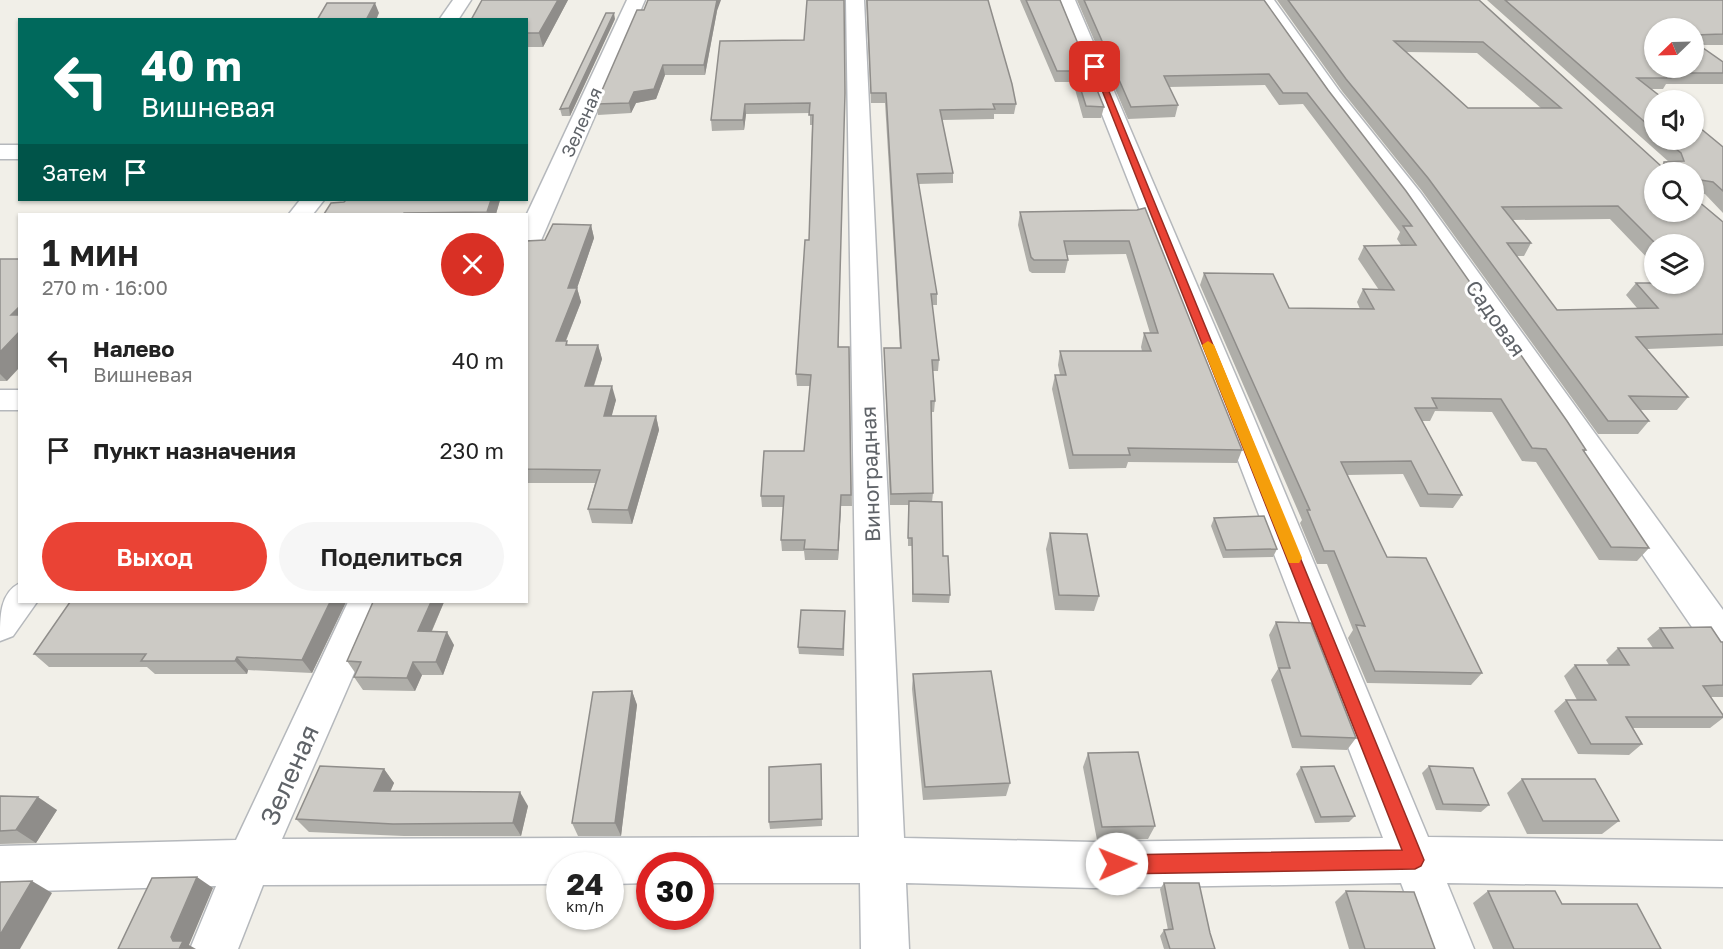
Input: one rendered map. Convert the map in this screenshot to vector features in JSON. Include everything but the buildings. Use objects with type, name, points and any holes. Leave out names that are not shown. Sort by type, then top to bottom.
[{"type":"street","points":[[448,18],[462,0]]},
{"type":"street","name":"Зеленая","points":[[528,241],[636,0]]},
{"type":"street","name":"Виноградная","points":[[855,0],[885,949]]},
{"type":"street","points":[[1066,0],[1152,205],[1450,949]]},
{"type":"street","name":"Садовая","points":[[1265,0],[1333,96],[1418,207],[1723,640]]},
{"type":"street","points":[[0,152],[18,152]]},
{"type":"street","points":[[302,213],[311,201]]},
{"type":"street","points":[[0,400],[18,400]]},
{"type":"street","points":[[0,625],[18,601]]},
{"type":"street","name":"Зеленая","points":[[214,949],[249,862],[366,603]]},
{"type":"street","points":[[0,869],[249,862],[883,860],[1094,865],[1415,860],[1723,864]]},
{"type":"slow traffic","points":[[1208,345],[1294,558]]},
{"type":"route","points":[[1095,67],[1415,860],[1117,864]]}]
